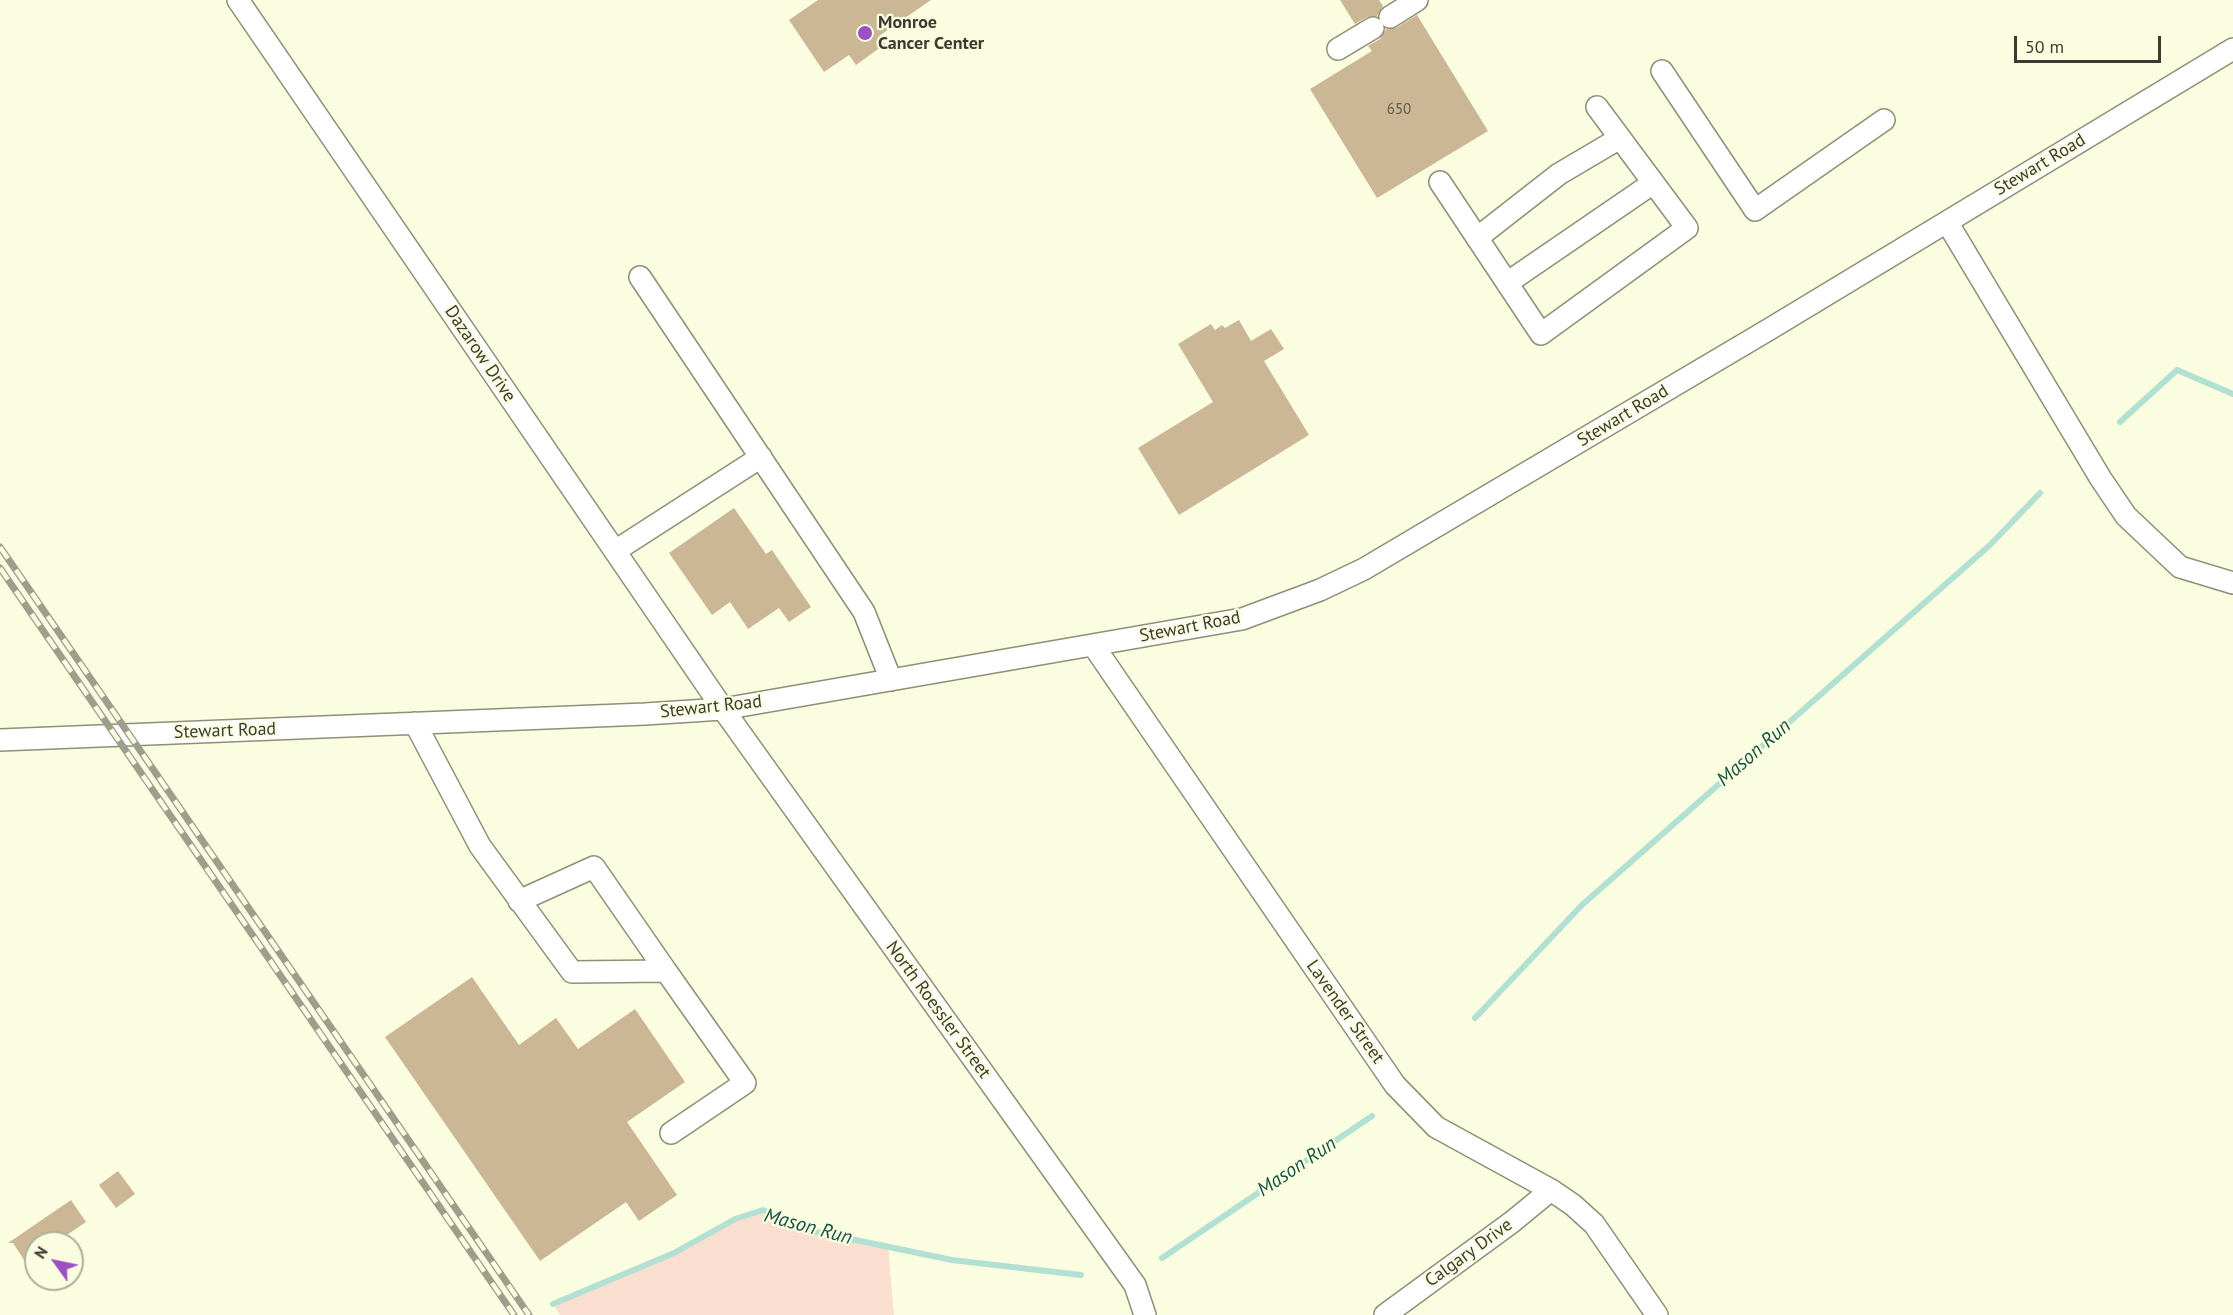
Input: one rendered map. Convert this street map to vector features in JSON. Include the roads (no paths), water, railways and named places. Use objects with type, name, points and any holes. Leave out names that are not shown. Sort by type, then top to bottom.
[{"type":"street","name":"Dazarow Drive","points":[[238,0],[723,709]]},
{"type":"street","points":[[1338,49],[1417,0]]},
{"type":"street","name":"Stewart Road","points":[[0,740],[723,709],[1242,619],[1320,590],[1364,569],[2233,49]]},
{"type":"street","points":[[1662,71],[1755,210],[1884,120]]},
{"type":"street","points":[[1440,182],[1541,333],[1687,228],[1597,107]]},
{"type":"street","points":[[1477,238],[1559,174],[1620,138]]},
{"type":"street","points":[[1508,283],[1653,183]]},
{"type":"street","points":[[1947,222],[2101,479],[2126,516],[2180,567],[2233,583]]},
{"type":"street","points":[[640,276],[864,612],[891,680]]},
{"type":"street","points":[[615,551],[761,457]]},
{"type":"street","name":"Lavender Street","points":[[1093,645],[1136,711],[1395,1085],[1436,1126],[1551,1190],[1573,1205],[1594,1224],[1657,1315]]},
{"type":"street","name":"North Roessler Street","points":[[723,709],[1135,1285],[1144,1315]]},
{"type":"street","points":[[415,723],[480,846],[572,972],[666,971]]},
{"type":"street","points":[[519,901],[594,867],[745,1083],[671,1133]]},
{"type":"street","name":"Calgary Drive","points":[[1385,1315],[1512,1222],[1551,1190]]},
{"type":"waterway","name":"Mason Run","points":[[2120,422],[2177,370],[2233,394]]},
{"type":"waterway","name":"Mason Run","points":[[1475,1018],[1582,905],[1990,545],[2040,493]]},
{"type":"waterway","name":"Mason Run","points":[[1162,1258],[1372,1116]]},
{"type":"waterway","name":"Mason Run","points":[[553,1304],[674,1253],[735,1219],[763,1210],[817,1232],[952,1260],[1081,1275]]},
{"type":"railway","points":[[0,547],[529,1315]]},
{"type":"railway","points":[[0,568],[514,1315]]},
{"type":"place","name":"Monroe Cancer Center","points":[[865,33]]}]
